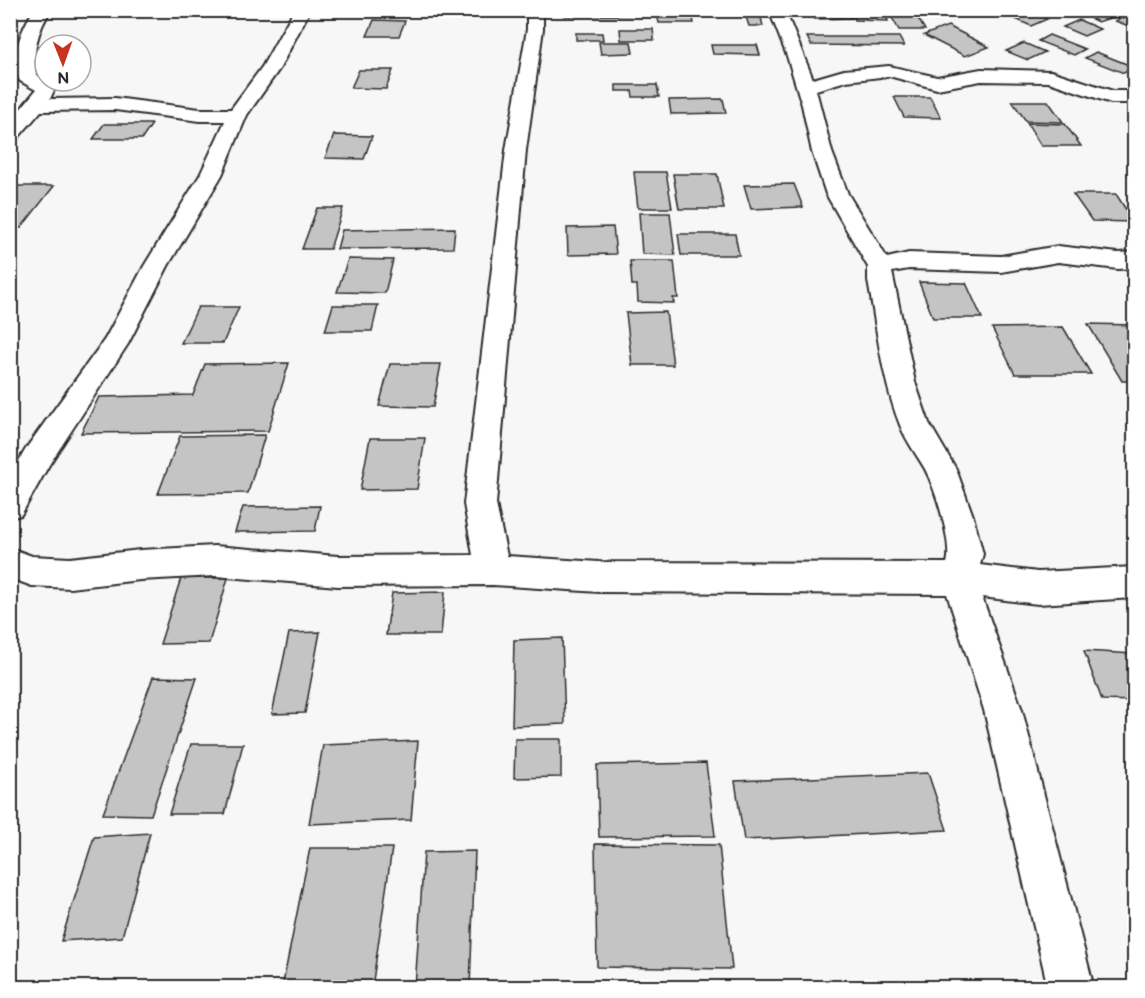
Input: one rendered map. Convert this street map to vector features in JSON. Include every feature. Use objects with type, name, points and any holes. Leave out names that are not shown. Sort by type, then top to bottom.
[{"type":"street","points":[[10,135],[46,88],[27,77],[26,70],[30,32],[43,10]]},
{"type":"street","points":[[10,505],[38,456],[115,344],[156,266],[211,175],[237,115],[270,68],[302,10]]},
{"type":"street","points":[[493,570],[480,504],[506,236],[516,150],[535,29],[535,10]]},
{"type":"street","points":[[777,10],[796,56],[822,152],[837,194],[863,242],[880,267],[880,281],[901,382],[915,426],[941,469],[957,516],[966,554],[959,578],[1003,710],[1071,987]]},
{"type":"street","points":[[10,33],[30,32]]},
{"type":"street","points":[[806,87],[844,76],[889,71],[937,82],[981,75],[1051,77],[1111,97],[1134,97]]},
{"type":"street","points":[[35,105],[115,104],[200,115],[237,115]]},
{"type":"street","points":[[863,242],[909,261]]},
{"type":"street","points":[[880,267],[909,261],[948,261],[980,265],[1058,254],[1118,261],[1134,260]]},
{"type":"street","points":[[10,563],[32,571],[70,573],[140,565],[215,561],[338,571],[493,570],[599,577],[959,578],[1038,588],[1134,582]]},
{"type":"building","points":[[563,10],[652,10],[653,15],[564,16]]},
{"type":"building","points":[[656,10],[691,10],[694,23],[659,23]]},
{"type":"building","points":[[810,10],[847,10],[852,18],[814,19]]},
{"type":"building","points":[[852,10],[884,10],[888,21],[855,20]]},
{"type":"building","points":[[1121,10],[1125,13],[1098,22],[1077,12]]},
{"type":"building","points":[[1027,11],[1047,19],[1031,26],[1011,17]]},
{"type":"building","points":[[745,14],[760,14],[763,26],[749,26]]},
{"type":"building","points":[[890,14],[916,15],[925,30],[899,30]]},
{"type":"building","points":[[1129,14],[1134,16],[1134,28],[1115,21]]},
{"type":"building","points":[[374,20],[405,21],[399,36],[367,36]]},
{"type":"building","points":[[1079,20],[1100,29],[1084,36],[1063,27]]},
{"type":"building","points":[[948,26],[989,47],[965,56],[924,35]]},
{"type":"building","points":[[620,29],[653,29],[654,40],[621,40]]},
{"type":"building","points":[[576,33],[602,33],[603,40],[576,40]]},
{"type":"building","points":[[1049,35],[1085,49],[1074,55],[1038,41]]},
{"type":"building","points":[[807,37],[899,37],[904,46],[811,45]]},
{"type":"building","points":[[599,42],[631,42],[633,53],[601,54]]},
{"type":"building","points":[[1024,43],[1045,52],[1028,60],[1006,51]]},
{"type":"building","points":[[711,45],[757,45],[760,55],[713,54]]},
{"type":"building","points":[[1096,52],[1134,67],[1124,73],[1085,58]]},
{"type":"building","points":[[359,70],[393,70],[386,89],[351,88]]},
{"type":"building","points":[[616,85],[657,85],[659,97],[633,97],[632,91],[616,91]]},
{"type":"building","points":[[894,97],[930,97],[941,118],[904,117]]},
{"type":"building","points":[[723,99],[726,113],[671,114],[669,100]]},
{"type":"building","points":[[1012,101],[1048,101],[1063,122],[1026,121]]},
{"type":"building","points":[[1027,123],[1065,124],[1081,146],[1041,146]]},
{"type":"building","points":[[104,124],[152,124],[142,139],[93,139]]},
{"type":"building","points":[[334,135],[372,136],[364,159],[325,158]]},
{"type":"building","points":[[634,172],[666,172],[672,208],[638,208]]},
{"type":"building","points":[[673,174],[717,174],[724,209],[679,209]]},
{"type":"building","points":[[794,184],[803,207],[751,209],[744,185]]},
{"type":"building","points":[[18,186],[54,186],[21,228],[10,228],[10,194]]},
{"type":"building","points":[[1073,194],[1116,194],[1134,222],[1092,221]]},
{"type":"building","points":[[317,208],[343,208],[330,249],[302,249]]},
{"type":"building","points":[[639,213],[670,213],[675,255],[642,254]]},
{"type":"building","points":[[613,227],[616,254],[568,255],[567,228]]},
{"type":"building","points":[[455,228],[453,248],[337,249],[342,230]]},
{"type":"building","points":[[678,234],[735,234],[739,255],[681,255]]},
{"type":"building","points":[[348,259],[393,260],[385,293],[337,292]]},
{"type":"building","points":[[630,261],[674,261],[678,298],[673,298],[674,303],[638,302],[637,285],[632,285]]},
{"type":"building","points":[[919,282],[966,283],[982,318],[933,318]]},
{"type":"building","points":[[333,305],[378,305],[372,331],[325,331]]},
{"type":"building","points":[[198,307],[239,307],[223,343],[181,343]]},
{"type":"building","points":[[666,312],[673,365],[632,365],[626,313]]},
{"type":"building","points":[[1088,324],[1134,325],[1134,381],[1122,381]]},
{"type":"building","points":[[1063,327],[1091,374],[1015,374],[992,328]]},
{"type":"building","points":[[289,363],[268,431],[81,433],[99,397],[193,395],[205,364]]},
{"type":"building","points":[[390,364],[441,364],[433,407],[379,406]]},
{"type":"building","points":[[265,435],[248,493],[158,494],[180,436]]},
{"type":"building","points":[[370,438],[425,438],[417,489],[360,490]]},
{"type":"building","points":[[320,506],[315,531],[235,532],[243,507]]},
{"type":"building","points":[[181,578],[228,578],[209,643],[160,644]]},
{"type":"building","points":[[445,592],[441,635],[386,635],[392,593]]},
{"type":"building","points":[[320,632],[305,713],[272,714],[289,633]]},
{"type":"building","points":[[562,638],[565,724],[512,726],[514,640]]},
{"type":"building","points":[[1084,651],[1134,654],[1134,701],[1102,700]]},
{"type":"building","points":[[153,677],[197,678],[151,815],[103,814]]},
{"type":"building","points":[[515,739],[561,739],[561,777],[514,778]]},
{"type":"building","points":[[418,741],[411,820],[309,824],[323,745]]},
{"type":"building","points":[[191,744],[243,744],[225,814],[169,814]]},
{"type":"building","points":[[706,763],[715,836],[599,837],[597,765]]},
{"type":"building","points":[[928,773],[947,830],[744,840],[735,781]]},
{"type":"building","points":[[150,833],[122,937],[61,941],[94,837]]},
{"type":"building","points":[[595,844],[719,845],[732,969],[597,967]]},
{"type":"building","points":[[310,848],[392,848],[372,988],[282,988]]},
{"type":"building","points":[[475,851],[470,988],[415,988],[424,852]]}]
